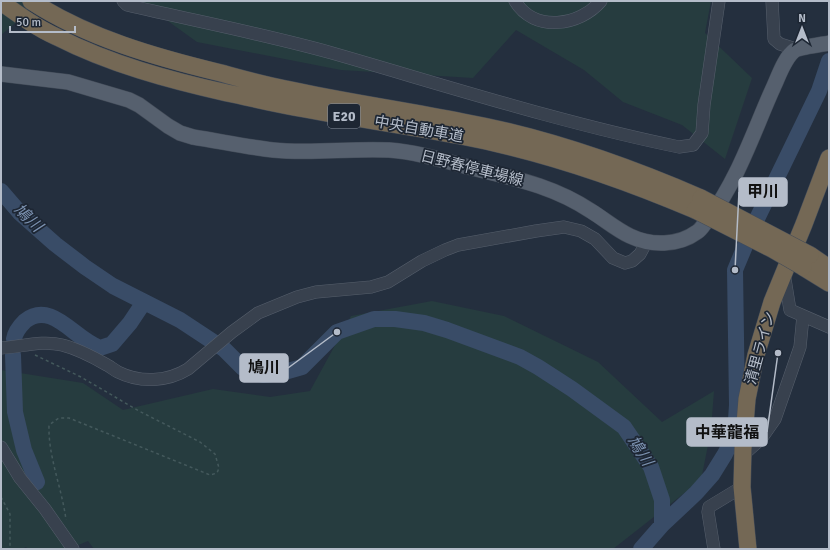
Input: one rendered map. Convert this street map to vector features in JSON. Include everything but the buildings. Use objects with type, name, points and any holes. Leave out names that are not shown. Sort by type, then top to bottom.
[{"type":"highway","name":"中央自動車道","points":[[31,1],[92,34],[157,57],[287,90],[464,122],[521,134],[627,168],[698,204],[772,249],[829,268]]},
{"type":"highway","name":"中央自動車道","points":[[1,2],[31,23],[55,37],[110,60],[154,74],[287,106],[463,136],[518,149],[698,204]]},
{"type":"highway","name":"清里ライン","points":[[748,549],[742,487],[743,455],[747,399],[756,355],[772,302],[829,158]]},
{"type":"highway","name":"中央自動車道","points":[[806,261],[829,283]]},
{"type":"main road","points":[[803,48],[829,43]]},
{"type":"main road","name":"日野春停車場線","points":[[1,74],[68,82],[129,100],[139,105],[180,133],[193,137],[273,150],[387,150],[405,152],[532,183],[558,192],[580,203],[630,236],[659,244],[687,238],[699,231],[715,209],[732,180],[787,59],[803,48]]},
{"type":"street","points":[[123,1],[127,4],[295,43],[571,121],[679,147],[693,145],[702,133],[704,105],[719,1]]},
{"type":"street","points":[[515,1],[525,13],[547,22],[565,22],[584,16],[601,1]]},
{"type":"street","points":[[772,1],[774,39],[780,44],[803,48]]},
{"type":"street","points":[[1,348],[44,343],[62,345],[82,352],[118,372],[136,378],[150,380],[169,378],[180,374],[200,361],[212,348],[258,313],[316,292],[371,287],[388,282],[422,260],[458,246],[564,227],[581,231],[595,239],[613,258],[625,263],[632,261],[640,254],[647,241]]},
{"type":"street","points":[[784,273],[790,310],[829,327]]},
{"type":"street","points":[[743,455],[761,439],[775,418],[800,347],[803,316]]},
{"type":"street","points":[[1,447],[20,478],[46,508],[73,549]]},
{"type":"street","points":[[714,549],[708,512],[710,507],[742,487]]},
{"type":"path","points":[[18,347],[81,377],[139,411],[200,442],[214,454],[218,468],[217,473],[210,475],[69,418],[59,418],[49,425],[48,437],[63,502],[66,522]]},
{"type":"path","points":[[1,497],[10,514],[10,549]]},
{"type":"green space","points":[[1,1],[42,1],[1,35]]},
{"type":"green space","points":[[140,1],[711,1],[705,33],[752,78],[725,159],[682,125],[623,102],[584,70],[516,30],[473,78],[341,70],[197,42]]},
{"type":"green space","points":[[432,301],[504,316],[598,362],[662,422],[714,391],[711,430],[701,480],[613,549],[94,549],[88,541],[69,549],[28,549],[26,547],[22,549],[1,549],[1,370],[83,383],[123,410],[213,389],[270,397],[310,391],[351,316]]},
{"type":"waterway","points":[[641,549],[662,525],[696,493],[712,475],[735,434],[737,405],[735,270],[753,227],[819,91],[829,61]]},
{"type":"waterway","name":"鳩川","points":[[1,191],[20,213],[55,244],[85,267],[113,286],[180,320],[224,349],[243,368],[263,375],[281,373],[302,367],[337,332],[374,319],[395,319],[424,323],[520,357],[572,389],[624,427],[651,467],[662,500],[662,525]]},
{"type":"waterway","points":[[14,339],[18,329],[25,321],[35,316],[44,315],[63,323],[81,337],[100,348],[112,344],[130,323],[144,302]]},
{"type":"waterway","points":[[13,355],[15,412],[24,450],[37,482]]},
{"type":"place","name":"甲川","points":[[735,270]]},
{"type":"place","name":"鳩川","points":[[337,332]]},
{"type":"place","name":"中華龍福","points":[[778,353]]}]
